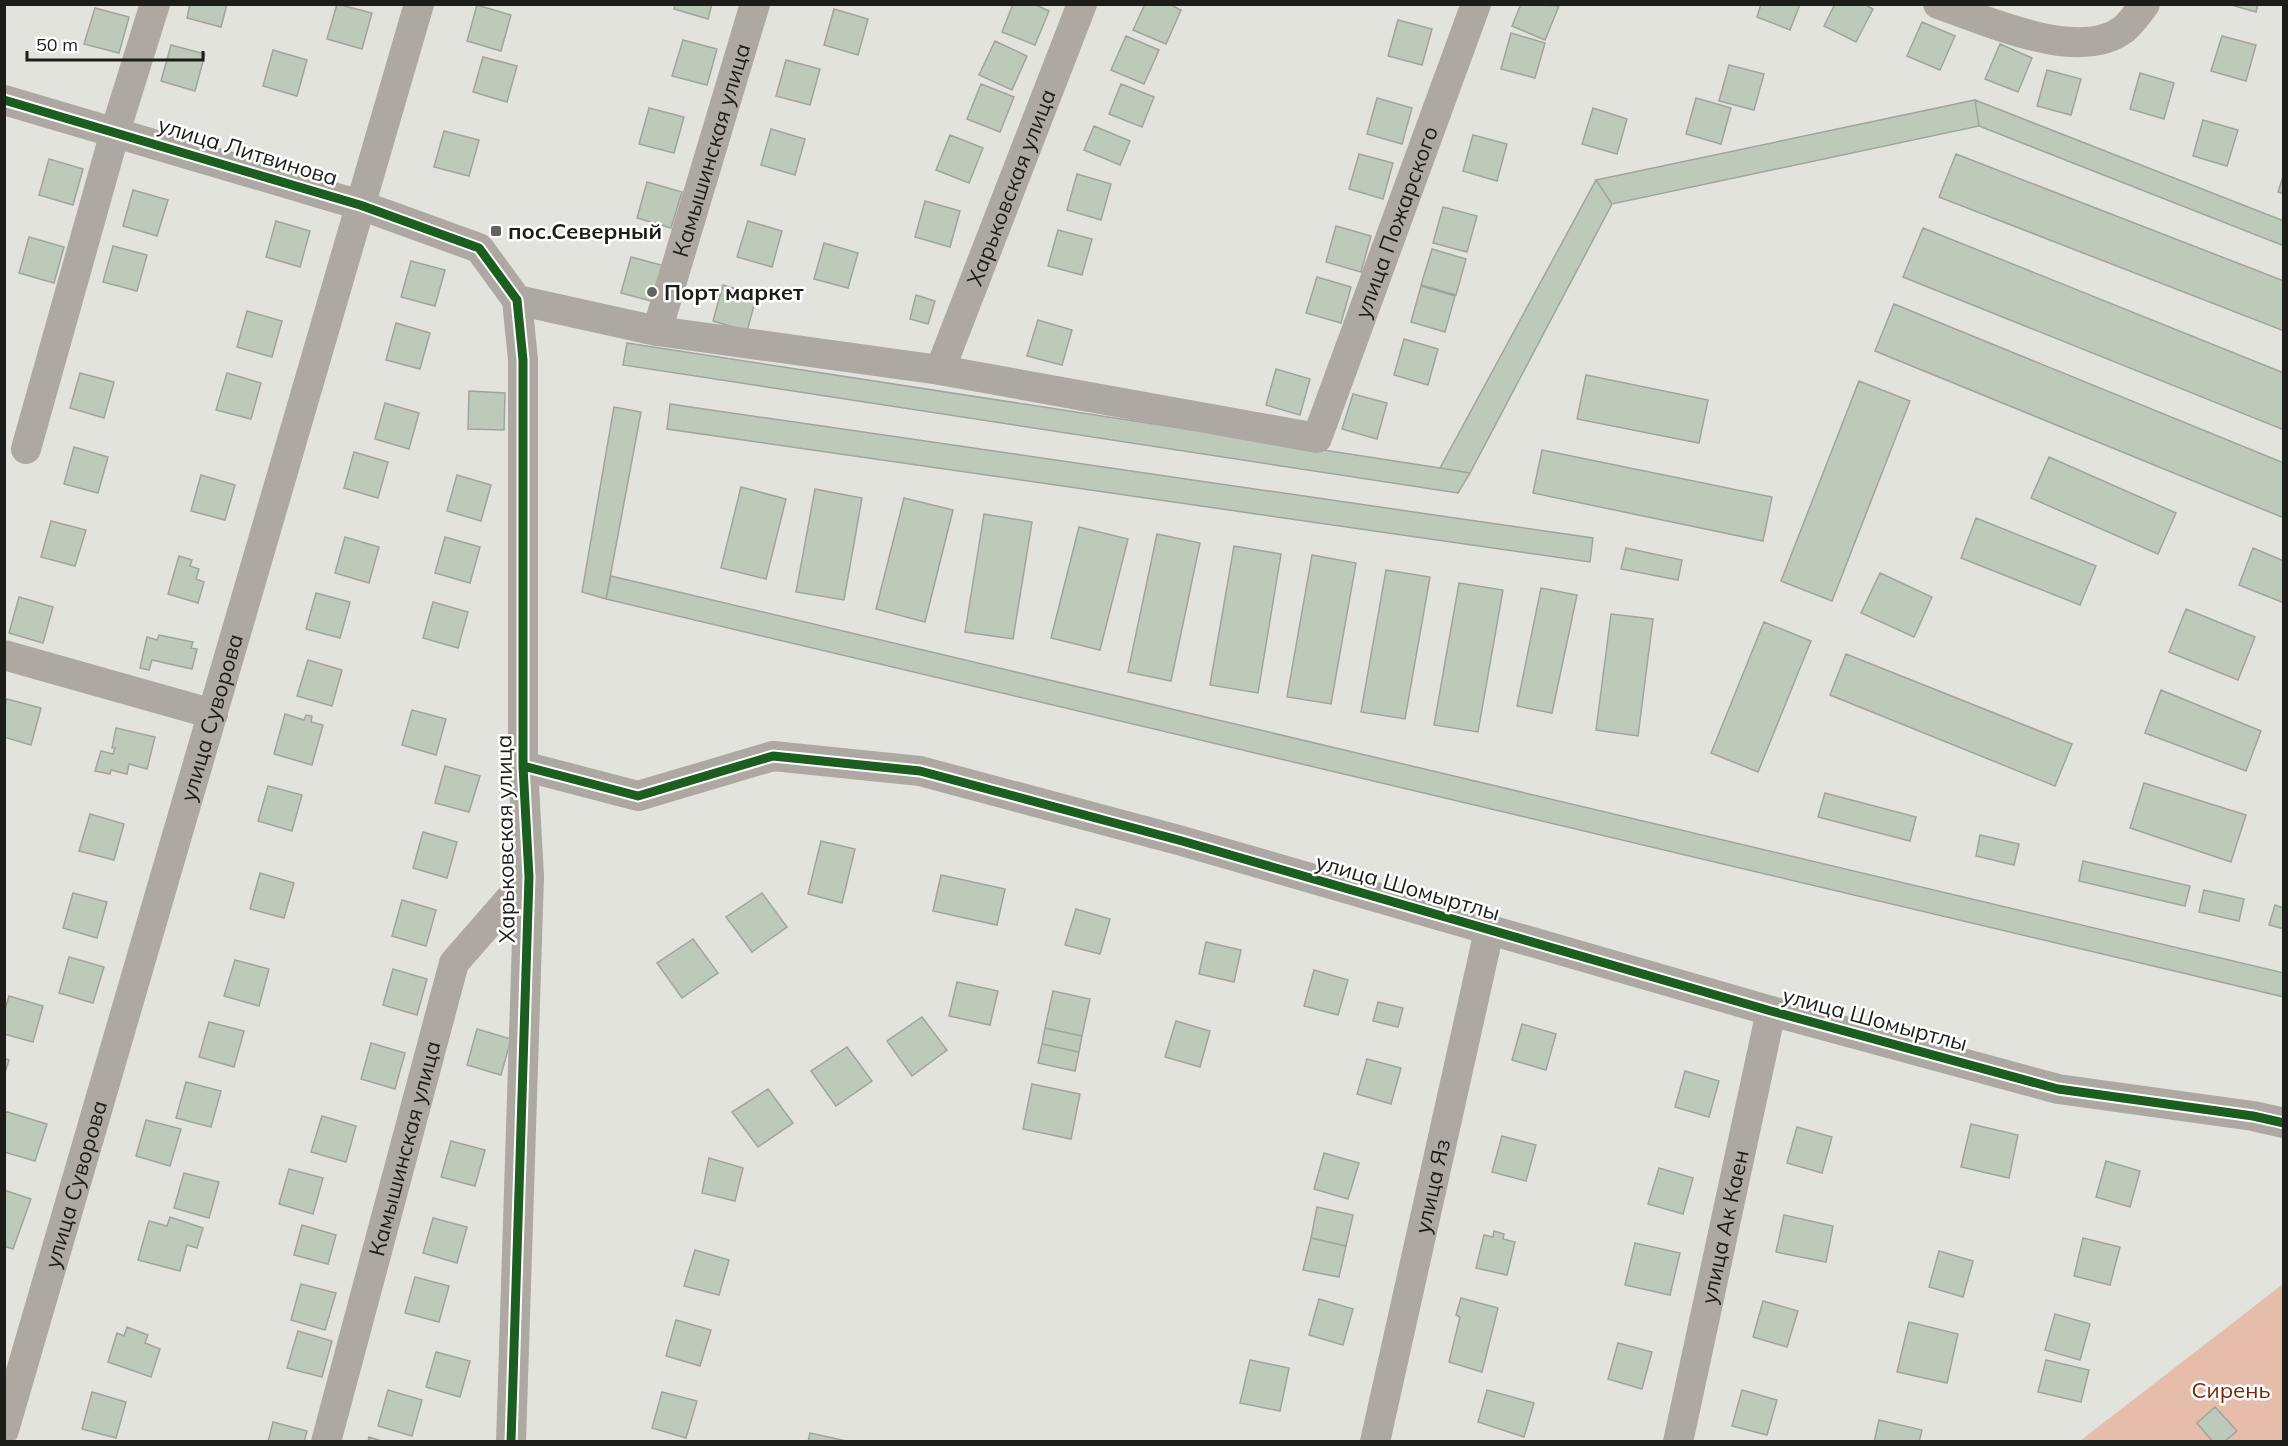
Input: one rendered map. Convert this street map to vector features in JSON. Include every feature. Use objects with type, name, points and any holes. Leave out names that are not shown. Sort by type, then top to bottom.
[{"type":"street","points":[[26,448],[115,132],[156,4]]},
{"type":"street","name":"улица Суворова","points":[[4,1430],[419,4]]},
{"type":"street","name":"Камышинская улица","points":[[657,331],[755,4]]},
{"type":"street","name":"Харьковская улица","points":[[939,370],[1082,4]]},
{"type":"street","name":"улица Пожарского","points":[[939,370],[1317,438],[1476,4]]},
{"type":"street","points":[[1938,4],[2025,33],[2074,43],[2104,39],[2124,29],[2145,4]]},
{"type":"street","name":"улица Литвинова","points":[[4,100],[360,205],[478,248],[517,300]]},
{"type":"street","points":[[517,300],[657,331],[939,370]]},
{"type":"street","name":"Харьковская улица","points":[[512,1442],[529,877],[523,766],[524,360],[517,300]]},
{"type":"street","points":[[4,655],[213,714]]},
{"type":"street","name":"улица Шомыртлы","points":[[523,766],[638,796],[773,756],[920,771],[1182,841],[1771,1011],[2058,1089],[2253,1116],[2283,1123]]},
{"type":"street","name":"Камышинская улица","points":[[326,1442],[454,963],[529,877]]},
{"type":"street","name":"улица Яз","points":[[1375,1442],[1489,931]]},
{"type":"street","name":"улица Ак Каен","points":[[1678,1442],[1771,1011]]},
{"type":"green space","name":"Сирень","points":[[2283,1284],[2283,1441],[2080,1441]]},
{"type":"building","points":[[190,4],[227,4],[221,27],[187,18]]},
{"type":"building","points":[[337,4],[372,13],[362,49],[327,39]]},
{"type":"building","points":[[675,4],[712,4],[708,19],[674,9]]},
{"type":"building","points":[[1013,4],[1034,4],[1049,11],[1035,45],[1002,32]]},
{"type":"building","points":[[1145,4],[1169,4],[1181,10],[1166,44],[1133,30]]},
{"type":"building","points":[[1521,4],[1559,6],[1545,40],[1512,26]]},
{"type":"building","points":[[1761,4],[1800,4],[1790,30],[1757,17]]},
{"type":"building","points":[[1835,4],[1864,4],[1873,9],[1856,42],[1824,26]]},
{"type":"building","points":[[2228,4],[2258,4],[2256,12]]},
{"type":"building","points":[[477,5],[511,15],[501,51],[467,41]]},
{"type":"building","points":[[95,8],[129,17],[119,53],[84,44]]},
{"type":"building","points":[[834,9],[868,19],[858,55],[824,45]]},
{"type":"building","points":[[1398,20],[1432,29],[1422,65],[1388,56]]},
{"type":"building","points":[[1922,22],[1955,36],[1940,70],[1907,56]]},
{"type":"building","points":[[1511,33],[1545,43],[1535,78],[1501,69]]},
{"type":"building","points":[[1126,36],[1159,50],[1144,84],[1111,70]]},
{"type":"building","points":[[2222,36],[2256,45],[2246,81],[2211,71]]},
{"type":"building","points":[[683,40],[717,49],[707,85],[672,76]]},
{"type":"building","points":[[995,41],[1027,56],[1012,90],[979,75]]},
{"type":"building","points":[[2000,44],[2032,58],[2018,92],[1985,79]]},
{"type":"building","points":[[171,45],[205,54],[195,91],[161,81]]},
{"type":"building","points":[[273,50],[307,60],[297,96],[263,86]]},
{"type":"building","points":[[483,57],[517,66],[507,102],[473,92]]},
{"type":"building","points":[[786,60],[820,69],[810,105],[776,96]]},
{"type":"building","points":[[1729,65],[1764,74],[1754,110],[1719,101]]},
{"type":"building","points":[[2047,70],[2081,79],[2071,115],[2037,106]]},
{"type":"building","points":[[2140,73],[2174,83],[2164,119],[2130,109]]},
{"type":"building","points":[[981,84],[1014,97],[1000,132],[967,119]]},
{"type":"building","points":[[1121,84],[1154,97],[1142,127],[1109,114]]},
{"type":"building","points":[[1377,98],[1412,108],[1402,144],[1367,134]]},
{"type":"building","points":[[1696,98],[1731,108],[1721,144],[1686,134]]},
{"type":"building","points":[[1975,100],[2284,221],[2284,246],[1979,126]]},
{"type":"building","points":[[1975,100],[1979,126],[1612,204],[1596,180]]},
{"type":"building","points":[[649,108],[684,117],[674,153],[639,144]]},
{"type":"building","points":[[1593,108],[1627,119],[1617,154],[1582,144]]},
{"type":"building","points":[[2203,120],[2238,130],[2227,166],[2193,156]]},
{"type":"building","points":[[1094,126],[1130,141],[1120,165],[1084,150]]},
{"type":"building","points":[[771,129],[805,139],[795,175],[761,165]]},
{"type":"building","points":[[444,131],[479,140],[469,176],[434,167]]},
{"type":"building","points":[[950,135],[983,148],[969,183],[936,170]]},
{"type":"building","points":[[1473,135],[1507,144],[1497,181],[1463,171]]},
{"type":"building","points":[[1359,154],[1393,163],[1383,199],[1349,189]]},
{"type":"building","points":[[1956,154],[2284,281],[2284,331],[1939,197]]},
{"type":"building","points":[[49,159],[83,169],[73,205],[39,195]]},
{"type":"building","points":[[2284,173],[2284,194],[2278,192]]},
{"type":"building","points":[[1077,174],[1111,184],[1101,220],[1067,210]]},
{"type":"building","points":[[1596,180],[1612,204],[1470,473],[1440,468]]},
{"type":"building","points":[[647,182],[682,192],[671,228],[637,218]]},
{"type":"building","points":[[133,190],[168,200],[157,236],[123,226]]},
{"type":"building","points":[[925,201],[960,211],[950,247],[915,237]]},
{"type":"building","points":[[1443,207],[1477,216],[1467,252],[1433,243]]},
{"type":"building","points":[[276,221],[310,231],[300,267],[266,257]]},
{"type":"building","points":[[748,221],[782,231],[772,267],[737,257]]},
{"type":"building","points":[[1336,226],[1371,236],[1361,272],[1326,262]]},
{"type":"building","points":[[1923,228],[2284,373],[2284,430],[1903,277]]},
{"type":"building","points":[[1058,230],[1092,239],[1082,275],[1048,266]]},
{"type":"building","points":[[29,237],[64,247],[54,283],[19,273]]},
{"type":"building","points":[[824,243],[858,253],[848,288],[814,279]]},
{"type":"building","points":[[113,246],[147,255],[137,291],[103,282]]},
{"type":"building","points":[[1432,249],[1466,259],[1456,295],[1421,285]]},
{"type":"building","points":[[631,257],[665,266],[655,302],[621,293]]},
{"type":"building","points":[[411,261],[445,270],[435,306],[401,297]]},
{"type":"building","points":[[1317,277],[1351,287],[1341,323],[1306,313]]},
{"type":"building","points":[[723,285],[757,295],[747,331],[713,321]]},
{"type":"building","points":[[1421,286],[1455,296],[1445,332],[1411,322]]},
{"type":"building","points":[[916,295],[935,301],[928,324],[910,319]]},
{"type":"building","points":[[1894,304],[2284,463],[2284,518],[1875,351]]},
{"type":"building","points":[[247,311],[282,321],[272,357],[237,347]]},
{"type":"building","points":[[1038,320],[1072,330],[1062,365],[1027,356]]},
{"type":"building","points":[[396,323],[430,333],[420,369],[386,360]]},
{"type":"building","points":[[1404,339],[1438,349],[1428,385],[1394,375]]},
{"type":"building","points":[[627,343],[1470,473],[1458,493],[623,365]]},
{"type":"building","points":[[1276,369],[1310,379],[1300,415],[1266,405]]},
{"type":"building","points":[[80,373],[114,382],[104,418],[70,408]]},
{"type":"building","points":[[227,373],[261,383],[251,419],[216,410]]},
{"type":"building","points":[[1586,375],[1708,400],[1699,443],[1577,419]]},
{"type":"building","points":[[1859,381],[1910,401],[1832,601],[1781,581]]},
{"type":"building","points":[[469,391],[505,393],[504,430],[468,429]]},
{"type":"building","points":[[1353,394],[1387,403],[1377,439],[1342,429]]},
{"type":"building","points":[[385,403],[419,413],[409,449],[375,439]]},
{"type":"building","points":[[670,404],[1593,538],[1590,562],[667,429]]},
{"type":"building","points":[[614,407],[641,412],[606,599],[582,592]]},
{"type":"building","points":[[74,447],[108,457],[98,493],[64,484]]},
{"type":"building","points":[[1542,450],[1772,497],[1763,541],[1533,493]]},
{"type":"building","points":[[354,452],[388,462],[378,498],[344,488]]},
{"type":"building","points":[[2049,457],[2176,513],[2158,554],[2031,498]]},
{"type":"building","points":[[201,475],[235,485],[225,520],[191,511]]},
{"type":"building","points":[[457,475],[491,485],[481,521],[447,511]]},
{"type":"building","points":[[741,487],[786,499],[766,579],[721,568]]},
{"type":"building","points":[[815,489],[862,498],[844,600],[796,592]]},
{"type":"building","points":[[904,498],[953,510],[925,622],[876,609]]},
{"type":"building","points":[[984,514],[1032,522],[1013,639],[965,632]]},
{"type":"building","points":[[1976,518],[2096,566],[2080,605],[1961,558]]},
{"type":"building","points":[[51,521],[86,530],[75,566],[41,557]]},
{"type":"building","points":[[1079,527],[1128,539],[1100,650],[1051,638]]},
{"type":"building","points":[[1157,534],[1200,543],[1171,681],[1128,672]]},
{"type":"building","points":[[345,537],[379,547],[369,583],[335,573]]},
{"type":"building","points":[[445,537],[480,547],[470,583],[435,573]]},
{"type":"building","points":[[1234,546],[1281,554],[1258,693],[1210,685]]},
{"type":"building","points":[[1626,548],[1682,560],[1678,580],[1621,569]]},
{"type":"building","points":[[2253,548],[2284,561],[2284,603],[2239,585]]},
{"type":"building","points":[[1312,555],[1356,563],[1331,704],[1287,697]]},
{"type":"building","points":[[179,556],[192,560],[190,566],[199,569],[196,579],[204,582],[198,603],[168,594]]},
{"type":"building","points":[[1386,570],[1430,577],[1405,719],[1361,712]]},
{"type":"building","points":[[1880,573],[1932,597],[1914,637],[1861,613]]},
{"type":"building","points":[[611,576],[2284,973],[2284,997],[606,599]]},
{"type":"building","points":[[1459,583],[1503,590],[1478,732],[1434,725]]},
{"type":"building","points":[[1541,588],[1577,595],[1552,713],[1517,706]]},
{"type":"building","points":[[316,593],[350,602],[340,638],[306,629]]},
{"type":"building","points":[[19,597],[53,607],[43,643],[9,633]]},
{"type":"building","points":[[433,602],[468,612],[458,648],[423,638]]},
{"type":"building","points":[[2186,609],[2255,637],[2238,680],[2169,652]]},
{"type":"building","points":[[1611,614],[1653,619],[1638,736],[1596,730]]},
{"type":"building","points":[[1764,622],[1811,641],[1758,772],[1711,753]]},
{"type":"building","points":[[159,635],[193,642],[191,648],[197,649],[192,669],[152,660],[149,670],[140,668],[147,637],[157,640]]},
{"type":"building","points":[[1846,654],[2072,744],[2055,786],[1830,695]]},
{"type":"building","points":[[308,660],[342,670],[332,706],[297,696]]},
{"type":"building","points":[[2161,690],[2261,731],[2246,771],[2145,733]]},
{"type":"building","points":[[7,699],[41,708],[31,745],[4,737],[4,707]]},
{"type":"building","points":[[412,710],[446,719],[436,755],[402,745]]},
{"type":"building","points":[[285,714],[304,720],[306,715],[312,716],[311,722],[323,725],[312,765],[274,754]]},
{"type":"building","points":[[116,728],[155,737],[147,769],[129,764],[127,774],[111,770],[110,774],[95,771],[101,751],[113,754]]},
{"type":"building","points":[[445,766],[480,776],[469,812],[435,803]]},
{"type":"building","points":[[2144,783],[2246,815],[2231,862],[2130,828]]},
{"type":"building","points":[[268,786],[302,795],[292,831],[258,821]]},
{"type":"building","points":[[1825,793],[1916,817],[1910,841],[1818,817]]},
{"type":"building","points":[[90,814],[124,824],[114,860],[79,851]]},
{"type":"building","points":[[423,832],[457,842],[447,878],[413,868]]},
{"type":"building","points":[[1980,835],[2019,844],[2014,865],[1976,856]]},
{"type":"building","points":[[821,841],[855,849],[842,903],[808,894]]},
{"type":"building","points":[[2083,861],[2190,886],[2185,906],[2079,881]]},
{"type":"building","points":[[260,873],[294,883],[284,918],[250,909]]},
{"type":"building","points":[[941,875],[1005,889],[997,925],[933,911]]},
{"type":"building","points":[[2204,890],[2244,899],[2239,921],[2199,912]]},
{"type":"building","points":[[73,893],[107,902],[97,938],[63,928]]},
{"type":"building","points":[[762,893],[787,927],[752,952],[726,917]]},
{"type":"building","points":[[402,900],[436,910],[426,946],[392,936]]},
{"type":"building","points":[[2275,905],[2284,908],[2284,929],[2269,925]]},
{"type":"building","points":[[1076,909],[1110,919],[1100,954],[1065,945]]},
{"type":"building","points":[[693,939],[718,973],[682,998],[657,963]]},
{"type":"building","points":[[1206,942],[1241,950],[1234,982],[1199,974]]},
{"type":"building","points":[[69,957],[104,967],[93,1003],[59,993]]},
{"type":"building","points":[[235,960],[269,969],[259,1006],[224,996]]},
{"type":"building","points":[[393,969],[427,979],[417,1015],[383,1005]]},
{"type":"building","points":[[1314,970],[1348,980],[1338,1015],[1304,1006]]},
{"type":"building","points":[[957,982],[998,991],[990,1025],[949,1016]]},
{"type":"building","points":[[1053,991],[1090,999],[1082,1036],[1045,1028]]},
{"type":"building","points":[[9,996],[43,1006],[33,1042],[4,1034],[4,1013]]},
{"type":"building","points":[[1378,1002],[1403,1008],[1398,1027],[1373,1021]]},
{"type":"building","points":[[922,1017],[947,1050],[912,1076],[887,1041]]},
{"type":"building","points":[[1176,1021],[1210,1031],[1200,1067],[1165,1057]]},
{"type":"building","points":[[209,1022],[244,1031],[234,1067],[199,1057]]},
{"type":"building","points":[[1522,1024],[1556,1034],[1546,1070],[1512,1060]]},
{"type":"building","points":[[1045,1028],[1082,1036],[1079,1052],[1042,1044]]},
{"type":"building","points":[[477,1029],[511,1039],[501,1075],[467,1065]]},
{"type":"building","points":[[371,1043],[405,1053],[395,1089],[361,1079]]},
{"type":"building","points":[[1042,1044],[1079,1052],[1075,1071],[1038,1063]]},
{"type":"building","points":[[847,1047],[872,1081],[836,1106],[811,1071]]},
{"type":"building","points":[[4,1058],[9,1060],[4,1076]]},
{"type":"building","points":[[1367,1059],[1401,1068],[1391,1104],[1357,1094]]},
{"type":"building","points":[[1685,1071],[1719,1081],[1709,1117],[1675,1107]]},
{"type":"building","points":[[186,1082],[221,1091],[211,1127],[176,1118]]},
{"type":"building","points":[[1032,1084],[1080,1094],[1071,1139],[1023,1129]]},
{"type":"building","points":[[768,1089],[793,1123],[758,1147],[732,1112]]},
{"type":"building","points":[[4,1111],[47,1124],[35,1161],[4,1152]]},
{"type":"building","points":[[322,1116],[356,1126],[346,1162],[311,1152]]},
{"type":"building","points":[[146,1120],[181,1129],[170,1166],[136,1156]]},
{"type":"building","points":[[1971,1124],[2018,1135],[2009,1178],[1961,1167]]},
{"type":"building","points":[[1797,1127],[1832,1137],[1822,1173],[1787,1163]]},
{"type":"building","points":[[1502,1136],[1536,1145],[1526,1181],[1492,1172]]},
{"type":"building","points":[[451,1141],[485,1150],[475,1186],[441,1177]]},
{"type":"building","points":[[1324,1153],[1359,1163],[1348,1199],[1314,1189]]},
{"type":"building","points":[[709,1158],[743,1168],[735,1201],[702,1193]]},
{"type":"building","points":[[2106,1161],[2140,1171],[2130,1207],[2096,1197]]},
{"type":"building","points":[[1659,1168],[1693,1178],[1683,1214],[1648,1204]]},
{"type":"building","points":[[289,1169],[323,1178],[313,1214],[279,1204]]},
{"type":"building","points":[[184,1173],[219,1182],[209,1218],[174,1208]]},
{"type":"building","points":[[4,1190],[31,1199],[13,1249],[4,1246]]},
{"type":"building","points":[[1317,1207],[1353,1215],[1346,1246],[1311,1238]]},
{"type":"building","points":[[1784,1215],[1833,1226],[1826,1262],[1776,1252]]},
{"type":"building","points":[[170,1217],[203,1228],[197,1248],[187,1245],[180,1271],[138,1260],[149,1221],[167,1226]]},
{"type":"building","points":[[433,1218],[467,1227],[457,1263],[423,1253]]},
{"type":"building","points":[[302,1225],[336,1235],[328,1264],[294,1255]]},
{"type":"building","points":[[1494,1231],[1504,1234],[1503,1239],[1515,1242],[1507,1275],[1476,1268],[1484,1235],[1493,1237]]},
{"type":"building","points":[[1311,1238],[1346,1246],[1339,1277],[1303,1270]]},
{"type":"building","points":[[2083,1238],[2120,1247],[2110,1285],[2074,1276]]},
{"type":"building","points":[[1635,1243],[1680,1253],[1670,1295],[1625,1285]]},
{"type":"building","points":[[695,1250],[729,1260],[719,1295],[684,1286]]},
{"type":"building","points":[[1939,1251],[1973,1261],[1963,1297],[1929,1287]]},
{"type":"building","points":[[415,1277],[449,1286],[439,1322],[405,1313]]},
{"type":"building","points":[[301,1284],[336,1293],[325,1330],[291,1320]]},
{"type":"building","points":[[1461,1298],[1498,1308],[1482,1372],[1449,1362],[1460,1317],[1456,1315]]},
{"type":"building","points":[[1319,1299],[1353,1309],[1343,1345],[1309,1335]]},
{"type":"building","points":[[1763,1301],[1798,1311],[1787,1347],[1753,1337]]},
{"type":"building","points":[[2055,1314],[2090,1324],[2080,1360],[2045,1350]]},
{"type":"building","points":[[676,1320],[711,1330],[700,1366],[666,1356]]},
{"type":"building","points":[[1909,1322],[1958,1334],[1947,1383],[1897,1372]]},
{"type":"building","points":[[127,1327],[148,1335],[145,1343],[160,1349],[151,1377],[108,1362],[117,1333],[124,1336]]},
{"type":"building","points":[[298,1331],[332,1341],[322,1377],[287,1368]]},
{"type":"building","points":[[1618,1343],[1652,1352],[1642,1389],[1608,1379]]},
{"type":"building","points":[[436,1352],[470,1361],[460,1397],[426,1387]]},
{"type":"building","points":[[1250,1360],[1289,1368],[1280,1411],[1240,1403]]},
{"type":"building","points":[[2046,1360],[2089,1370],[2081,1402],[2038,1392]]},
{"type":"building","points":[[388,1390],[422,1400],[412,1436],[378,1426]]},
{"type":"building","points":[[1487,1390],[1534,1403],[1524,1437],[1478,1422]]},
{"type":"building","points":[[1742,1390],[1777,1400],[1767,1435],[1732,1426]]},
{"type":"building","points":[[92,1392],[126,1402],[116,1438],[82,1429]]},
{"type":"building","points":[[662,1392],[697,1401],[686,1438],[652,1428]]},
{"type":"building","points":[[2215,1407],[2237,1431],[2224,1442],[2213,1442],[2197,1423]]},
{"type":"building","points":[[1879,1420],[1922,1430],[1919,1442],[1874,1442]]},
{"type":"building","points":[[273,1422],[307,1431],[304,1442],[268,1442]]},
{"type":"building","points":[[810,1433],[847,1441],[847,1442],[808,1442]]},
{"type":"building","points":[[369,1437],[385,1442],[368,1442]]},
{"type":"cycle path","points":[[4,100],[360,205],[479,248],[517,300],[523,360],[523,766],[529,877],[511,1442]]},
{"type":"cycle path","points":[[523,766],[638,796],[773,756],[920,771],[1182,841],[1771,1011],[2058,1089],[2253,1116],[2284,1123]]},
{"type":"place","name":"пос.Северный","points":[[496,231]]},
{"type":"place","name":"Порт маркет","points":[[652,292]]}]
